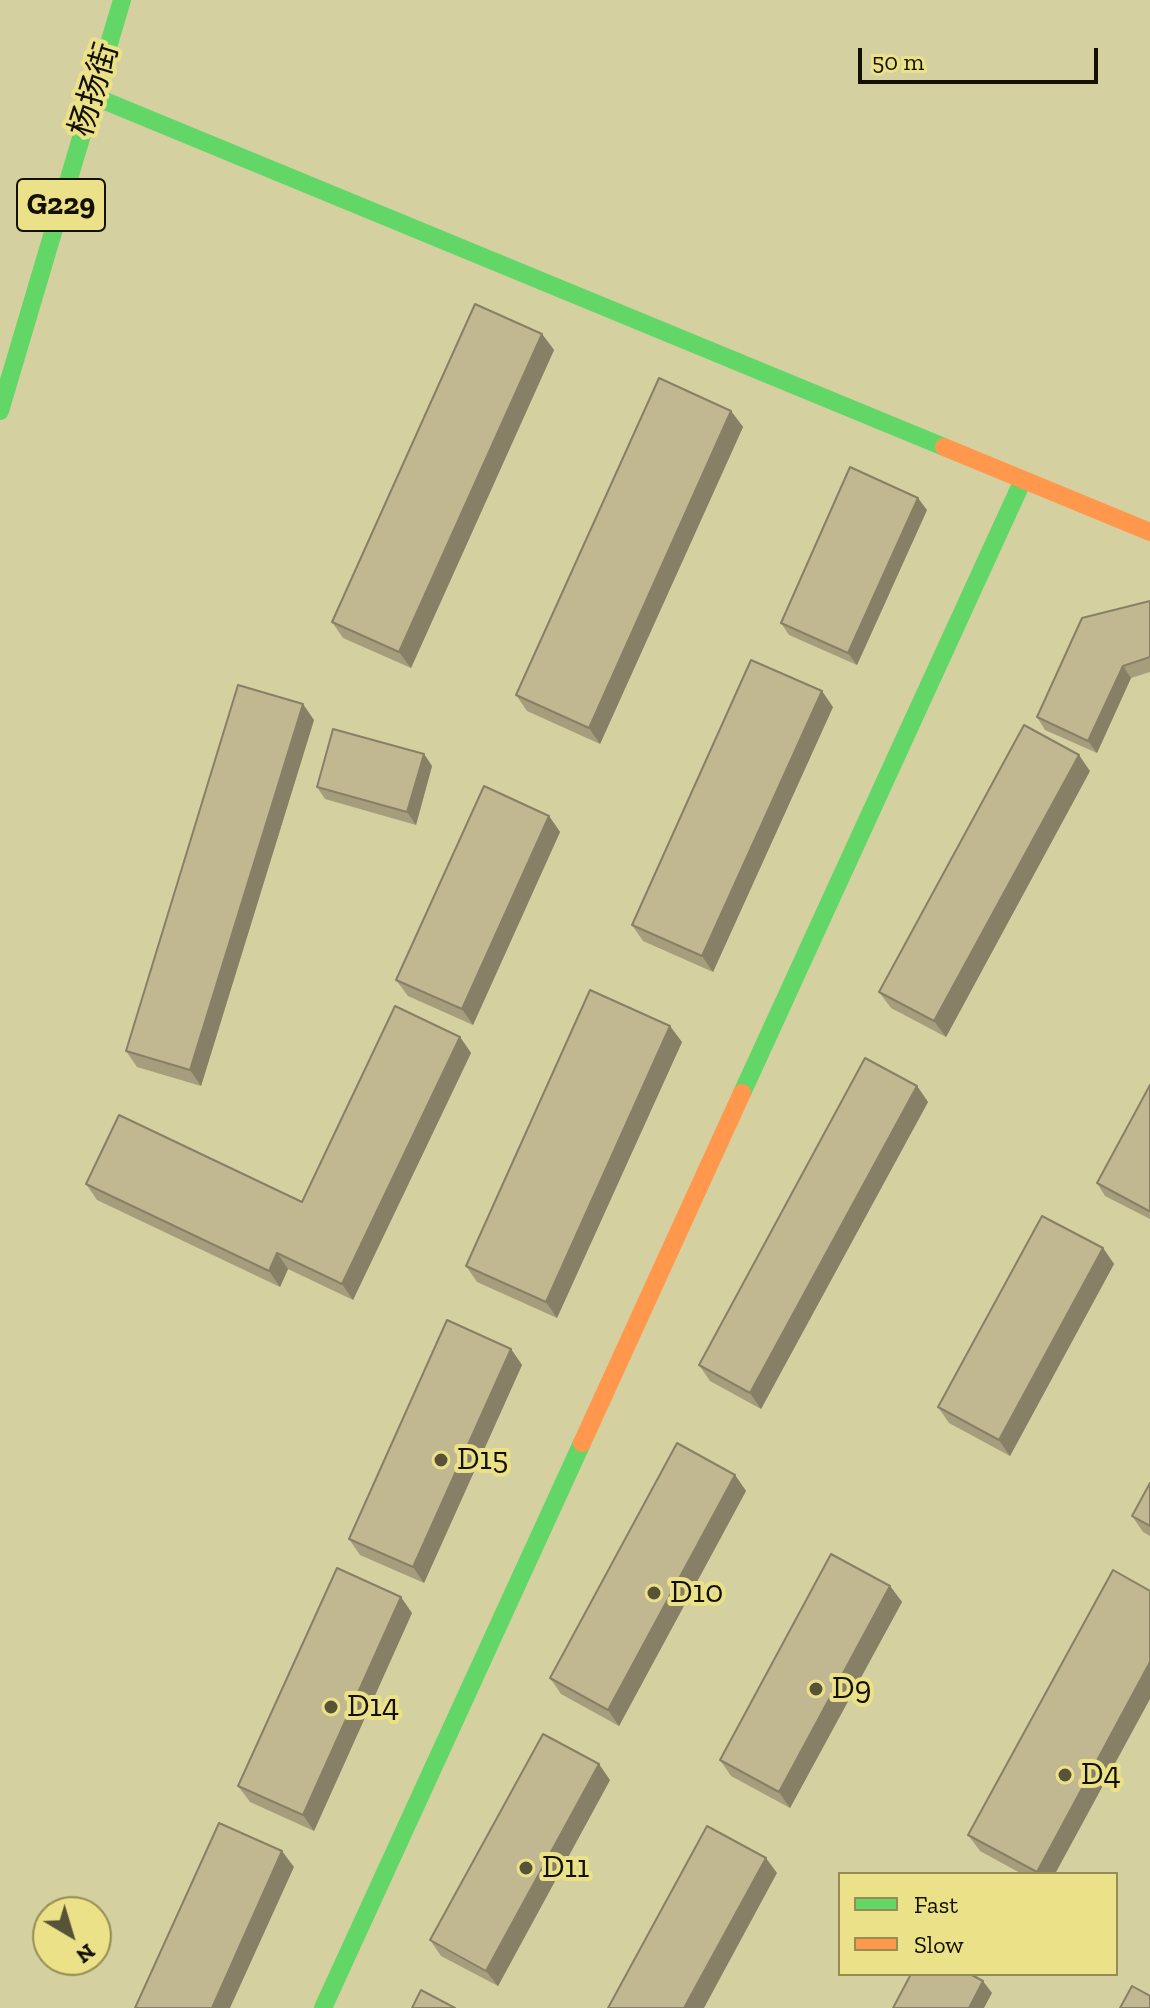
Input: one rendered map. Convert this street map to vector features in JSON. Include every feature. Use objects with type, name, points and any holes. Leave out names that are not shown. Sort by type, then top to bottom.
[{"type":"main road","name":"杨扬街","points":[[0,411],[122,0]]},
{"type":"main road","points":[[93,96],[1150,532]]},
{"type":"main road","points":[[323,2008],[1023,480]]},
{"type":"building","points":[[475,304],[542,334],[399,652],[332,622]]},
{"type":"building","points":[[659,378],[731,411],[589,728],[516,695]]},
{"type":"building","points":[[850,467],[918,498],[848,653],[781,623]]},
{"type":"building","points":[[1150,601],[1150,657],[1123,666],[1088,741],[1037,717],[1082,618]]},
{"type":"building","points":[[751,660],[822,691],[702,956],[632,925]]},
{"type":"building","points":[[238,685],[303,704],[190,1070],[126,1051]]},
{"type":"building","points":[[1024,725],[1079,755],[934,1021],[879,992]]},
{"type":"building","points":[[333,729],[424,754],[407,812],[317,787]]},
{"type":"building","points":[[484,786],[549,816],[462,1009],[396,980]]},
{"type":"building","points":[[590,990],[670,1026],[546,1302],[466,1266]]},
{"type":"building","points":[[395,1006],[460,1037],[342,1284],[277,1253],[269,1271],[86,1184],[119,1115],[302,1202]]},
{"type":"building","points":[[865,1058],[917,1086],[750,1393],[699,1365]]},
{"type":"building","points":[[1150,1085],[1150,1210],[1149,1211],[1097,1183]]},
{"type":"building","points":[[1042,1216],[1103,1248],[999,1440],[938,1407]]},
{"type":"building","name":"D15","points":[[447,1320],[511,1349],[413,1567],[349,1539]]},
{"type":"building","name":"D10","points":[[677,1443],[735,1475],[608,1710],[550,1678]]},
{"type":"building","points":[[1150,1483],[1150,1526],[1132,1516]]},
{"type":"building","name":"D9","points":[[831,1554],[890,1586],[779,1792],[720,1760]]},
{"type":"building","name":"D14","points":[[337,1568],[401,1597],[303,1815],[238,1786]]},
{"type":"building","name":"D4","points":[[1113,1570],[1150,1591],[1150,1662],[1037,1872],[968,1835]]},
{"type":"building","name":"D11","points":[[543,1734],[599,1764],[486,1971],[430,1940]]},
{"type":"building","points":[[219,1823],[282,1851],[212,2008],[135,2008]]},
{"type":"building","points":[[707,1826],[766,1858],[684,2008],[608,2008]]},
{"type":"building","points":[[910,1976],[974,1976],[983,1981],[969,2008],[893,2008]]},
{"type":"building","points":[[1132,1986],[1150,1996],[1150,2008],[1120,2008]]},
{"type":"building","points":[[421,1990],[455,2008],[412,2008]]},
{"type":"traffic: fast","points":[[0,411],[122,0]]},
{"type":"traffic: fast","points":[[93,96],[944,447]]},
{"type":"traffic: fast","points":[[742,1093],[1023,480]]},
{"type":"traffic: fast","points":[[323,2008],[582,1443]]},
{"type":"traffic: slow","points":[[944,447],[1150,532]]},
{"type":"traffic: slow","points":[[582,1443],[742,1093]]},
{"type":"place","name":"D15","points":[[441,1460]]},
{"type":"place","name":"D10","points":[[654,1593]]},
{"type":"place","name":"D9","points":[[816,1689]]},
{"type":"place","name":"D14","points":[[331,1707]]},
{"type":"place","name":"D4","points":[[1065,1775]]},
{"type":"place","name":"D11","points":[[526,1868]]}]
